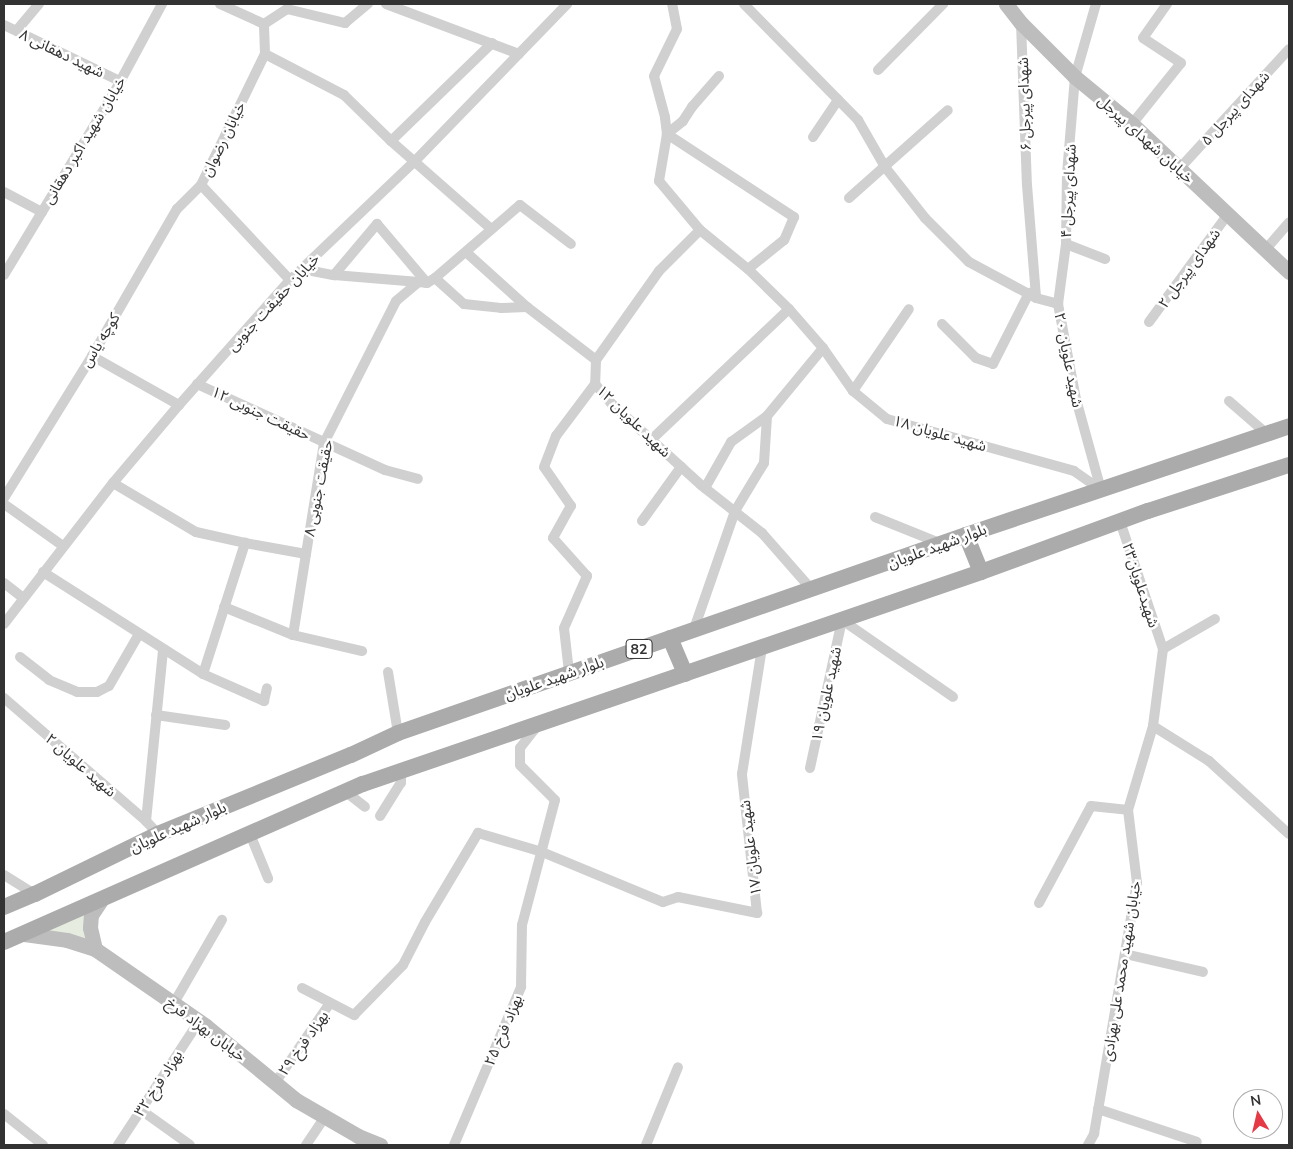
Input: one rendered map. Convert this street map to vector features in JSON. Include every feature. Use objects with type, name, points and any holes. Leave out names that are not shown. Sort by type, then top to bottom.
[{"type":"main road","name":"بلوار شهید علویان","points":[[4,907],[35,894],[158,834],[398,733],[966,535],[1289,426]]},
{"type":"main road","points":[[4,942],[346,792],[401,771],[762,648],[981,572],[1120,521],[1289,464]]},
{"type":"main road","points":[[966,535],[981,572]]},
{"type":"main road","points":[[670,638],[685,674]]},
{"type":"street","points":[[17,30],[39,4]]},
{"type":"street","name":"خیابان شهید اکبر دهقانی","points":[[4,275],[120,81],[162,4]]},
{"type":"street","points":[[220,4],[264,24],[286,9],[345,23],[368,4]]},
{"type":"street","points":[[386,4],[519,54]]},
{"type":"street","name":"خیابان حقیقت جنوبی","points":[[4,624],[113,483],[179,404],[290,280],[415,161],[567,4]]},
{"type":"street","name":"شهید علویان ۱۸","points":[[672,4],[677,28],[654,76],[666,117],[667,134],[660,180],[700,230],[748,269],[789,309],[822,348],[853,391],[887,419],[1074,471],[1101,490]]},
{"type":"street","name":"شهید علویان ۲۰","points":[[744,4],[858,120],[885,167],[925,218],[968,262],[1032,296],[1058,304],[1076,399],[1101,490]]},
{"type":"street","points":[[878,70],[942,4]]},
{"type":"street","name":"خیابان شهدای پیرجل","points":[[1006,4],[1021,23],[1075,77],[1132,124],[1289,272]]},
{"type":"street","name":"شهدای پیرجل ۴","points":[[1058,304],[1066,244],[1067,174],[1075,77],[1096,4]]},
{"type":"street","points":[[1132,124],[1181,63],[1143,38],[1167,4]]},
{"type":"street","name":"شهدای پیرجل ۶","points":[[1021,23],[1032,296]]},
{"type":"street","name":"خیابان رضوان","points":[[264,24],[265,54],[201,185],[290,280]]},
{"type":"street","name":"شهید دهقانی ۸","points":[[4,25],[120,81]]},
{"type":"street","points":[[392,141],[492,43]]},
{"type":"street","name":"شهدای پیرجل ۵","points":[[1180,168],[1289,49]]},
{"type":"street","points":[[265,54],[344,95],[392,141],[491,228]]},
{"type":"street","points":[[720,76],[692,107],[683,122],[667,134],[794,216],[784,240],[748,269]]},
{"type":"street","points":[[813,137],[838,100]]},
{"type":"street","points":[[849,198],[948,110]]},
{"type":"street","name":"کوچه یاس","points":[[4,498],[92,356],[176,209],[201,185]]},
{"type":"street","points":[[4,192],[42,212]]},
{"type":"street","name":"حقیقت جنوبی ۸","points":[[113,483],[196,532],[306,554],[324,443],[396,301],[467,253],[491,228],[520,205],[571,244]]},
{"type":"street","name":"شهدای پیرجل ۲","points":[[1149,322],[1228,214]]},
{"type":"street","points":[[1266,249],[1289,223]]},
{"type":"street","points":[[334,275],[377,224],[427,281],[464,304],[501,308],[527,307]]},
{"type":"street","points":[[467,253],[527,307],[596,360],[659,271],[700,230]]},
{"type":"street","points":[[1066,244],[1105,259]]},
{"type":"street","points":[[302,269],[334,275],[427,281]]},
{"type":"street","points":[[942,324],[976,358],[992,364],[1032,296]]},
{"type":"street","points":[[651,440],[789,309]]},
{"type":"street","points":[[853,391],[909,309]]},
{"type":"street","points":[[705,488],[731,442],[767,416],[822,348]]},
{"type":"street","points":[[92,356],[179,404]]},
{"type":"street","name":"شهید علویان ۱۲","points":[[596,360],[595,384],[681,467],[762,533],[812,590]]},
{"type":"street","name":"حقیقت جنوبی ۱۲","points":[[197,384],[385,470],[418,480]]},
{"type":"street","points":[[569,672],[564,628],[587,576],[553,538],[571,506],[544,467],[556,436],[595,384]]},
{"type":"street","points":[[1229,401],[1267,434]]},
{"type":"street","points":[[694,629],[735,512],[764,463],[767,416]]},
{"type":"street","points":[[642,521],[681,467]]},
{"type":"street","points":[[4,504],[63,546]]},
{"type":"street","points":[[875,517],[943,544]]},
{"type":"street","name":"شهیدعلویان۲۳","points":[[1120,521],[1162,649]]},
{"type":"street","points":[[203,674],[245,543]]},
{"type":"street","points":[[293,635],[306,554]]},
{"type":"street","points":[[43,572],[203,674],[264,701],[267,688]]},
{"type":"street","points":[[4,583],[23,598]]},
{"type":"street","points":[[224,607],[293,635],[362,651]]},
{"type":"street","points":[[842,620],[954,697]]},
{"type":"street","name":"شهید علویان ۱۹","points":[[810,768],[842,620]]},
{"type":"street","points":[[1162,649],[1215,620]]},
{"type":"street","points":[[20,657],[49,680],[77,692],[97,692],[109,686],[139,634]]},
{"type":"street","name":"شهید علویان ۱۷","points":[[542,852],[663,902],[678,897],[758,913],[742,774],[762,648]]},
{"type":"street","name":"خیابان شهید محمد علی بهزادی","points":[[1088,1145],[1094,1134],[1137,883],[1128,810],[1153,726],[1162,649]]},
{"type":"street","points":[[146,821],[163,650]]},
{"type":"street","points":[[388,672],[398,733]]},
{"type":"street","name":"شهید علویان ۲","points":[[4,698],[146,821],[158,834]]},
{"type":"street","points":[[156,716],[225,725]]},
{"type":"street","name":"بهزاد فرخ ۲۵","points":[[454,1145],[522,987],[522,925],[555,800],[520,765],[520,748],[539,724]]},
{"type":"street","points":[[1153,726],[1209,761],[1289,834]]},
{"type":"street","points":[[380,816],[401,783],[401,771]]},
{"type":"street","points":[[346,792],[365,807]]},
{"type":"street","points":[[1039,903],[1091,806],[1128,810]]},
{"type":"street","points":[[302,988],[354,1015],[403,965],[425,922],[478,833],[542,852]]},
{"type":"street","points":[[250,834],[268,878]]},
{"type":"street","points":[[4,874],[35,894]]},
{"type":"street","points":[[95,949],[90,928],[91,915],[101,900]]},
{"type":"street","points":[[174,1003],[222,920]]},
{"type":"street","name":"خیابان بهزاد فرخ","points":[[24,934],[67,940],[95,949],[199,1021],[296,1100],[358,1136],[380,1145]]},
{"type":"street","points":[[1125,954],[1203,972]]},
{"type":"street","name":"بهزاد فرخ ۲۹","points":[[275,1083],[330,1003]]},
{"type":"street","name":"بهزاد فرخ ۳۲","points":[[118,1145],[199,1021]]},
{"type":"street","points":[[646,1145],[678,1068]]},
{"type":"street","points":[[1098,1109],[1197,1142]]},
{"type":"street","points":[[140,1110],[190,1145]]},
{"type":"street","points":[[4,1114],[44,1145]]},
{"type":"street","points":[[306,1145],[325,1117]]},
{"type":"shaded area","points":[[100,901],[92,941],[28,934]]}]
